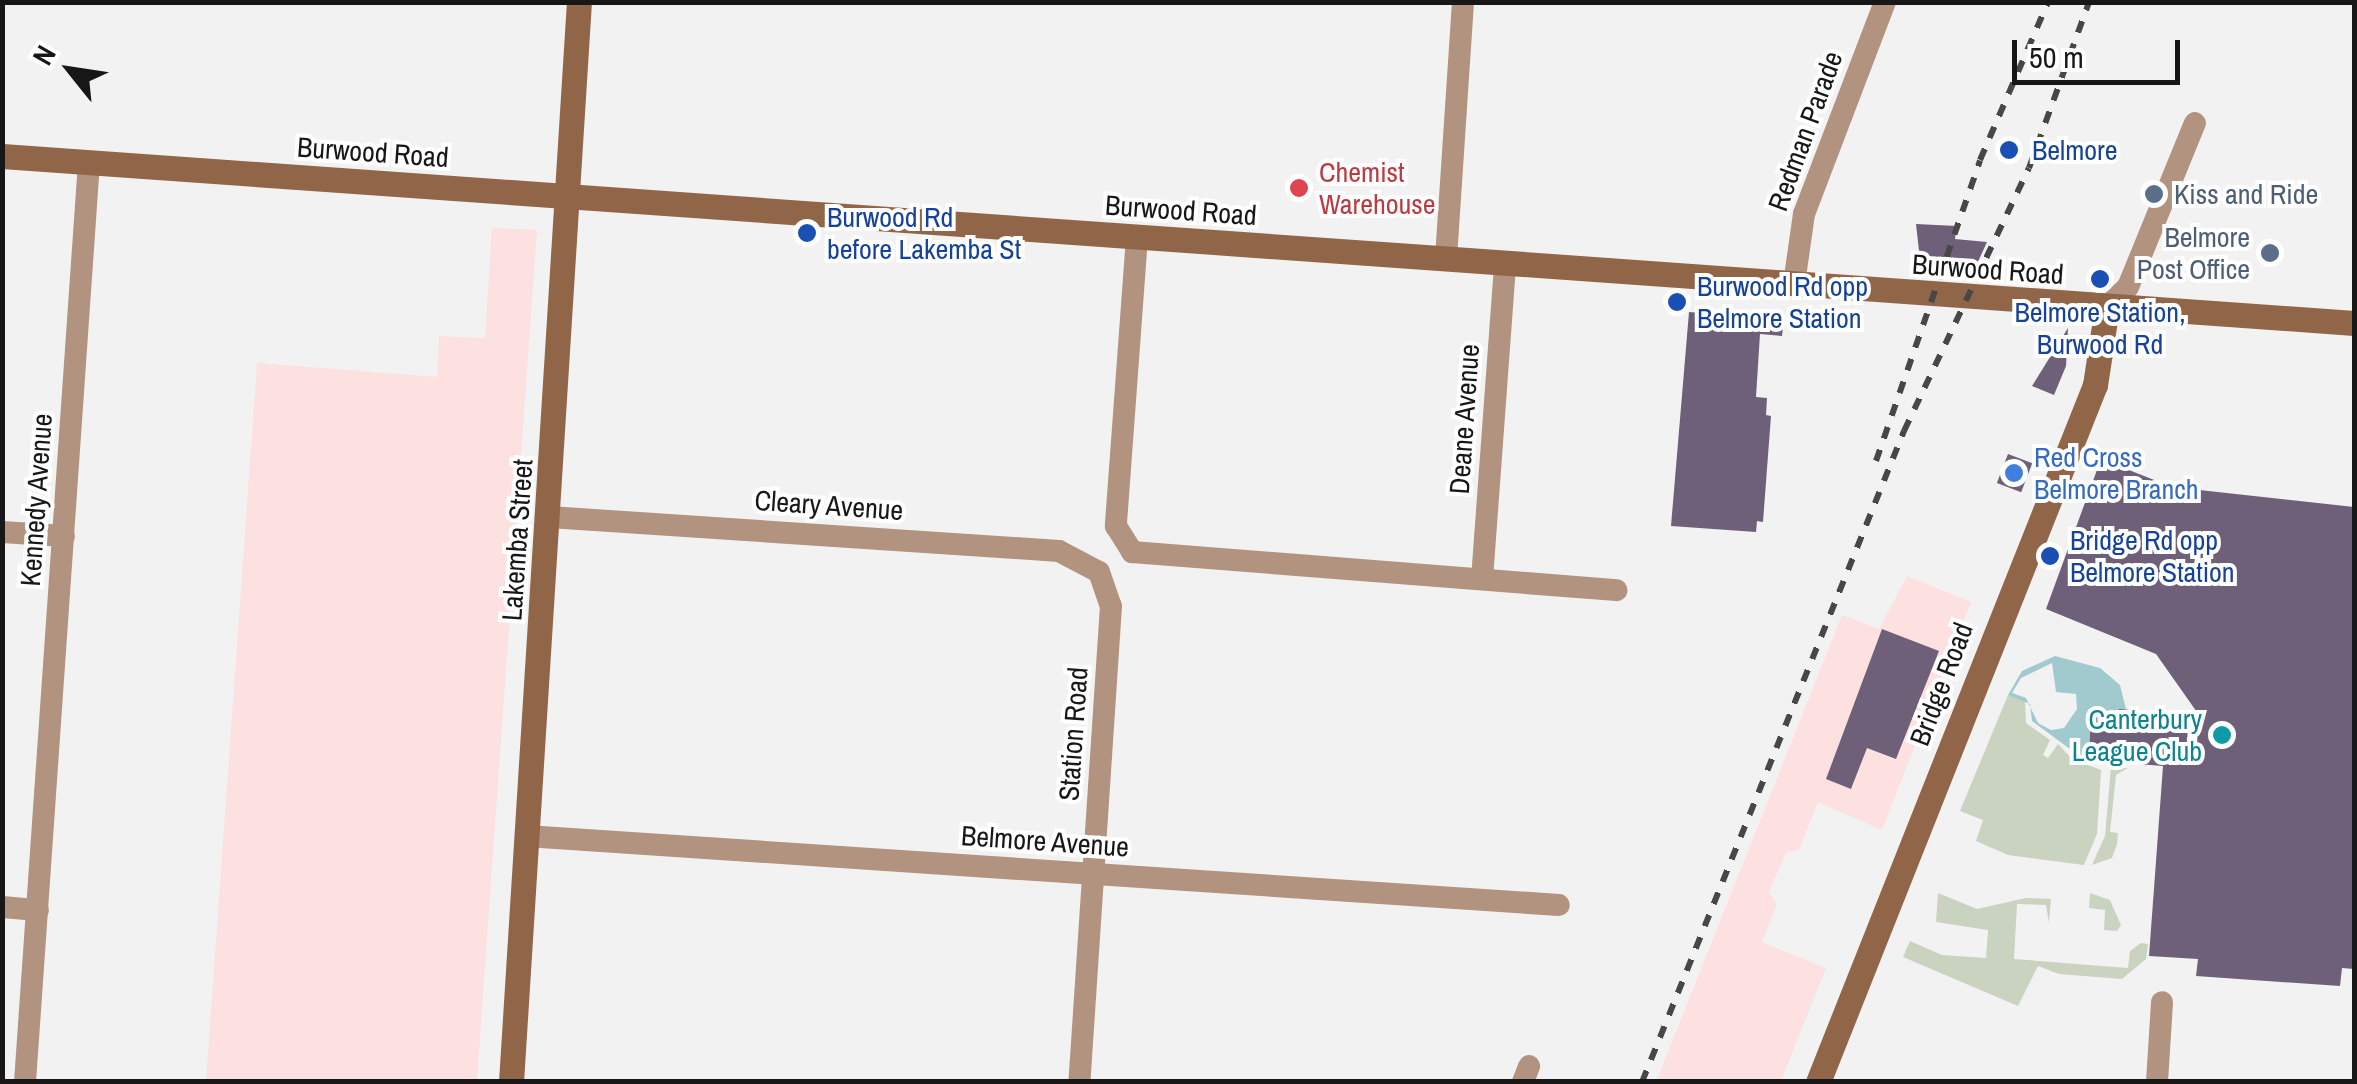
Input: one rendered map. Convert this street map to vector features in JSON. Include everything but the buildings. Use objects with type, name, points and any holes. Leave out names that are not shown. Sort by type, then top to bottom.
[{"type":"main road","name":"Lakemba Street","points":[[511,1082],[570,196],[579,2]]},
{"type":"main road","name":"Burwood Road","points":[[2,156],[2354,324]]},
{"type":"main road","name":"Bridge Road","points":[[1818,1082],[2095,386],[2108,307]]},
{"type":"street","points":[[1446,258],[1463,2]]},
{"type":"street","name":"Redman Parade","points":[[1794,284],[1804,214],[1885,2]]},
{"type":"street","points":[[2108,307],[2128,287],[2195,123]]},
{"type":"street","name":"Kennedy Avenue","points":[[25,1082],[89,162]]},
{"type":"street","points":[[1138,237],[1116,526],[1126,547],[1150,558],[1618,590]]},
{"type":"street","name":"Deane Avenue","points":[[1482,579],[1506,263]]},
{"type":"street","name":"Cleary Avenue","points":[[549,517],[1059,551],[1099,572]]},
{"type":"street","points":[[2,532],[64,536]]},
{"type":"street","name":"Station Road","points":[[1079,1082],[1111,606],[1099,572]]},
{"type":"street","name":"Belmore Avenue","points":[[526,836],[1559,905]]},
{"type":"street","points":[[2,907],[38,910]]},
{"type":"street","points":[[2157,1082],[2162,1002]]},
{"type":"shaded area","points":[[492,228],[537,230],[477,1081],[206,1081],[257,363],[437,377],[439,336],[485,338]]},
{"type":"shaded area","points":[[1907,576],[1971,602],[1882,830],[1818,802],[1799,850],[1786,852],[1769,892],[1777,904],[1762,942],[1826,968],[1781,1081],[1656,1082],[1842,615],[1879,629]]},
{"type":"green space","points":[[2008,695],[2025,700],[2026,723],[2050,740],[2043,755],[2048,758],[2058,744],[2072,759],[2101,770],[2097,834],[2084,865],[2008,855],[1976,841],[1983,820],[1960,811]]},
{"type":"green space","points":[[2111,767],[2128,768],[2116,775],[2110,832],[2118,833],[2117,844],[2112,858],[2092,865],[2105,836]]},
{"type":"green space","points":[[1938,893],[1977,909],[2026,898],[2051,899],[2049,923],[2046,905],[2017,904],[2014,959],[2128,968],[2130,951],[2141,943],[2148,944],[2146,959],[2122,979],[2059,974],[2038,966],[2018,1006],[1903,957],[1910,941],[1942,955],[1986,958],[1988,930],[1936,922]]},
{"type":"green space","points":[[2090,893],[2110,900],[2121,925],[2117,931],[2104,930],[2105,910],[2089,908]]},
{"type":"water","points":[[2055,656],[2100,668],[2120,685],[2126,709],[2119,709],[2117,719],[2091,717],[2089,751],[2114,754],[2113,762],[2078,755],[2032,721],[2030,707],[2038,723],[2051,730],[2064,728],[2077,709],[2076,694],[2056,692],[2052,663],[2021,678],[2012,693],[2029,703],[2008,695],[2022,671]]},
{"type":"railway","points":[[1876,461],[1980,160],[2048,2]]},
{"type":"railway","points":[[1642,1082],[1904,431],[2029,168],[2089,2]]},
{"type":"place","name":"Belmore","points":[[2009,150]]},
{"type":"place","name":"Chemist Warehouse","points":[[1299,188]]},
{"type":"place","name":"Kiss and Ride","points":[[2154,194]]},
{"type":"place","name":"Burwood Rd before Lakemba St","points":[[807,233]]},
{"type":"place","name":"Belmore Post Office","points":[[2270,253]]},
{"type":"place","name":"Belmore Station, Burwood Rd","points":[[2100,279]]},
{"type":"place","name":"Burwood Rd opp Belmore Station","points":[[1677,302]]},
{"type":"place","name":"Red Cross Belmore Branch","points":[[2014,473]]},
{"type":"place","name":"Bridge Rd opp Belmore Station","points":[[2050,556]]},
{"type":"place","name":"Canterbury League Club","points":[[2222,735]]}]
